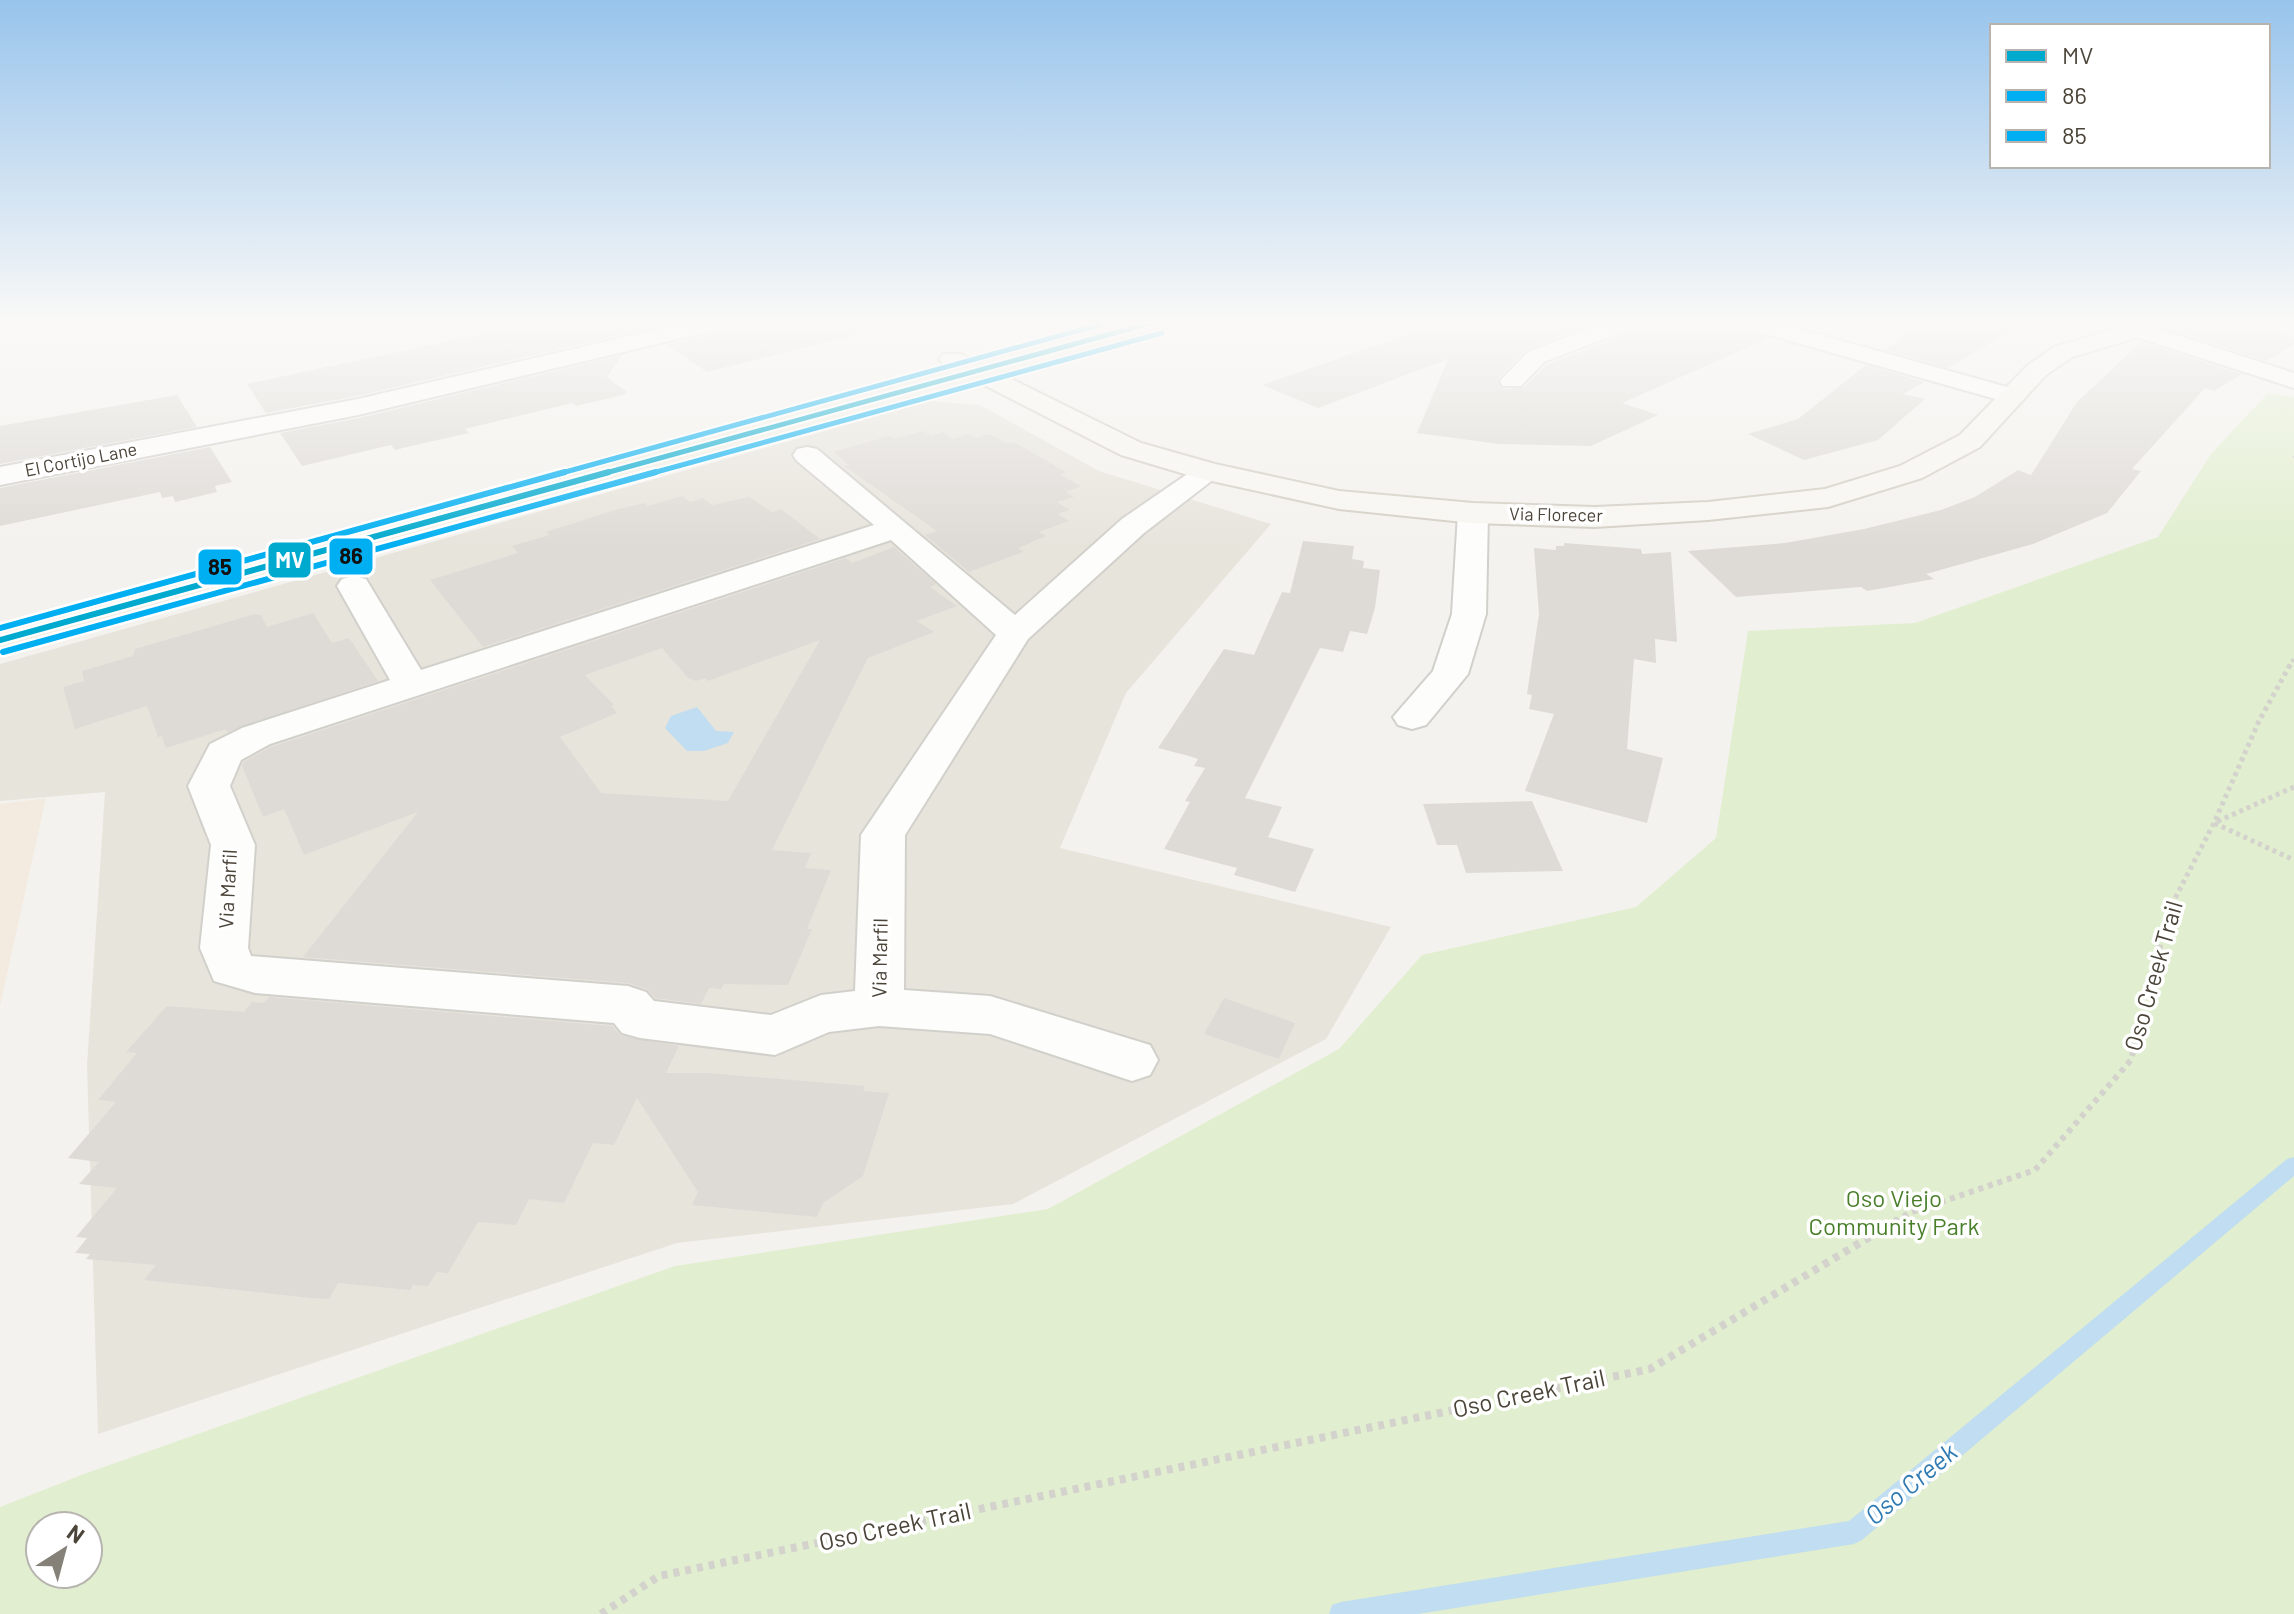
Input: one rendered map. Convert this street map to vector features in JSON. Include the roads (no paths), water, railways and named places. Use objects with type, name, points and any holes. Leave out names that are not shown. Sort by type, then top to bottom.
[{"type":"main road","points":[[0,611],[846,396]]},
{"type":"main road","points":[[0,640],[858,396]]},
{"type":"street","name":"El Cortijo Lane","points":[[0,476],[402,396]]},
{"type":"street","name":"Via Florecer","points":[[1026,396],[1131,449],[1209,472],[1339,500],[1473,513],[1595,517],[1708,511],[1828,498],[1911,472],[1970,441],[2012,396]]},
{"type":"street","points":[[807,455],[896,528],[1015,633]]},
{"type":"street","name":"Via Marfil","points":[[896,528],[256,736],[224,753],[209,786],[233,845],[224,948],[231,968],[255,975],[628,1005],[640,1019],[775,1035],[821,1014],[879,1007],[883,835],[1015,633],[1133,526],[1209,472]]},
{"type":"street","points":[[1412,717],[1450,674],[1469,614],[1473,513]]},
{"type":"street","points":[[354,586],[412,686]]},
{"type":"street","points":[[879,1007],[990,1015],[1132,1060]]},
{"type":"water","points":[[697,707],[716,731],[734,732],[728,743],[704,751],[687,751],[665,728],[671,716]]},
{"type":"waterway","name":"Oso Creek","points":[[1341,1614],[1854,1532],[2294,1165]]},
{"type":"park label","name":"Oso Viejo Community Park","points":[[1894,1213]]}]
